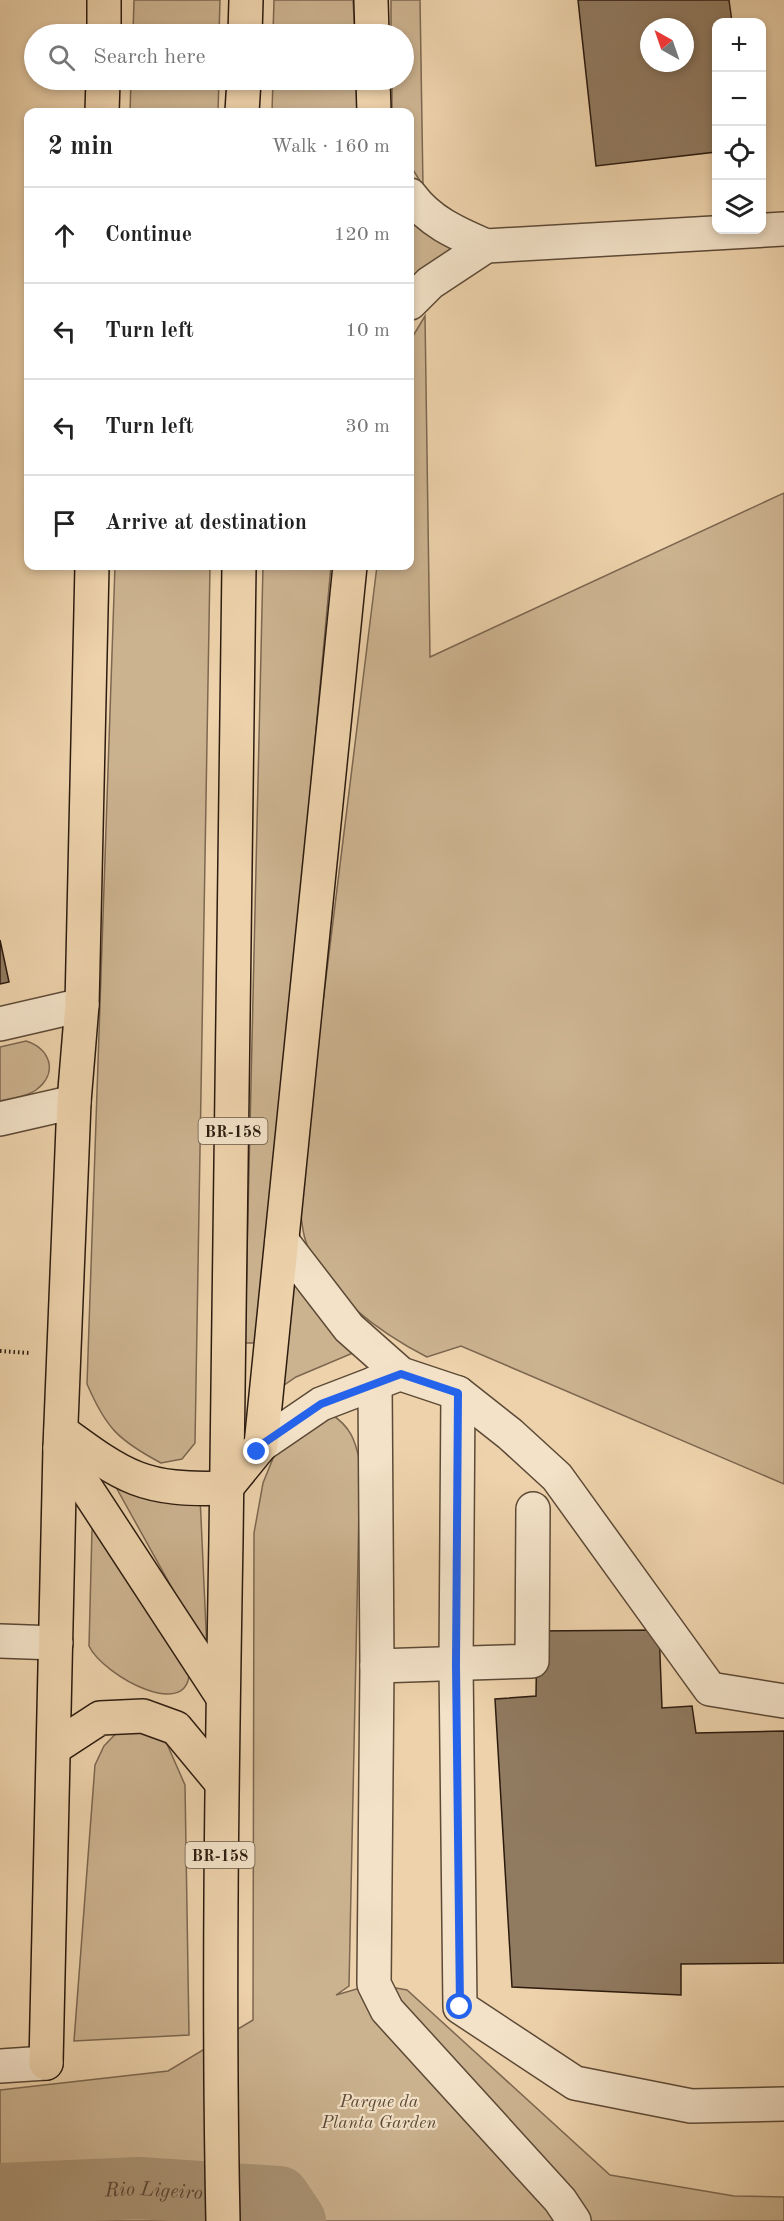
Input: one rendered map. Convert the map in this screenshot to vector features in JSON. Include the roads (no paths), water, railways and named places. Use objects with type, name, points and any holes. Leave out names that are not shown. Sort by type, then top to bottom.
[{"type":"main road","points":[[104,0],[104,24]]},
{"type":"main road","points":[[245,24],[246,0]]},
{"type":"main road","points":[[371,0],[372,24]]},
{"type":"main road","points":[[102,108],[103,90]]},
{"type":"main road","points":[[242,108],[243,90]]},
{"type":"main road","points":[[373,90],[374,108]]},
{"type":"main road","points":[[46,2063],[61,1439],[74,1102],[81,1005],[92,570]]},
{"type":"main road","name":"BR-158","points":[[223,2221],[219,2013],[220,1781],[237,904],[239,570]]},
{"type":"main road","points":[[61,1439],[145,1484],[186,1489],[226,1488],[261,1445],[350,570]]},
{"type":"main road","points":[[61,1439],[222,1696]]},
{"type":"main road","points":[[54,1748],[100,1718],[143,1716],[176,1728],[220,1781]]},
{"type":"street","points":[[414,201],[419,208],[443,228],[486,246],[784,229]]},
{"type":"street","points":[[414,299],[430,283],[486,246]]},
{"type":"street","points":[[0,1024],[81,1005]]},
{"type":"street","points":[[0,1119],[74,1102]]},
{"type":"street","points":[[282,1241],[388,1379],[377,1666],[374,1984],[387,2010],[560,2200],[574,2221]]},
{"type":"street","points":[[261,1445],[321,1404],[388,1379],[458,1393],[510,1434],[557,1477],[710,1689],[784,1701]]},
{"type":"street","points":[[458,1393],[456,1665],[460,2007],[575,2084],[691,2106],[784,2104]]},
{"type":"street","points":[[377,1666],[532,1662],[533,1509]]},
{"type":"street","points":[[0,1641],[56,1643]]},
{"type":"street","points":[[0,2066],[46,2063]]},
{"type":"waterway","name":"Rio Ligeiro","points":[[0,2194],[139,2188],[279,2197],[295,2221]]},
{"type":"park label","name":"Parque da Planta Garden","points":[[379,2111]]}]
